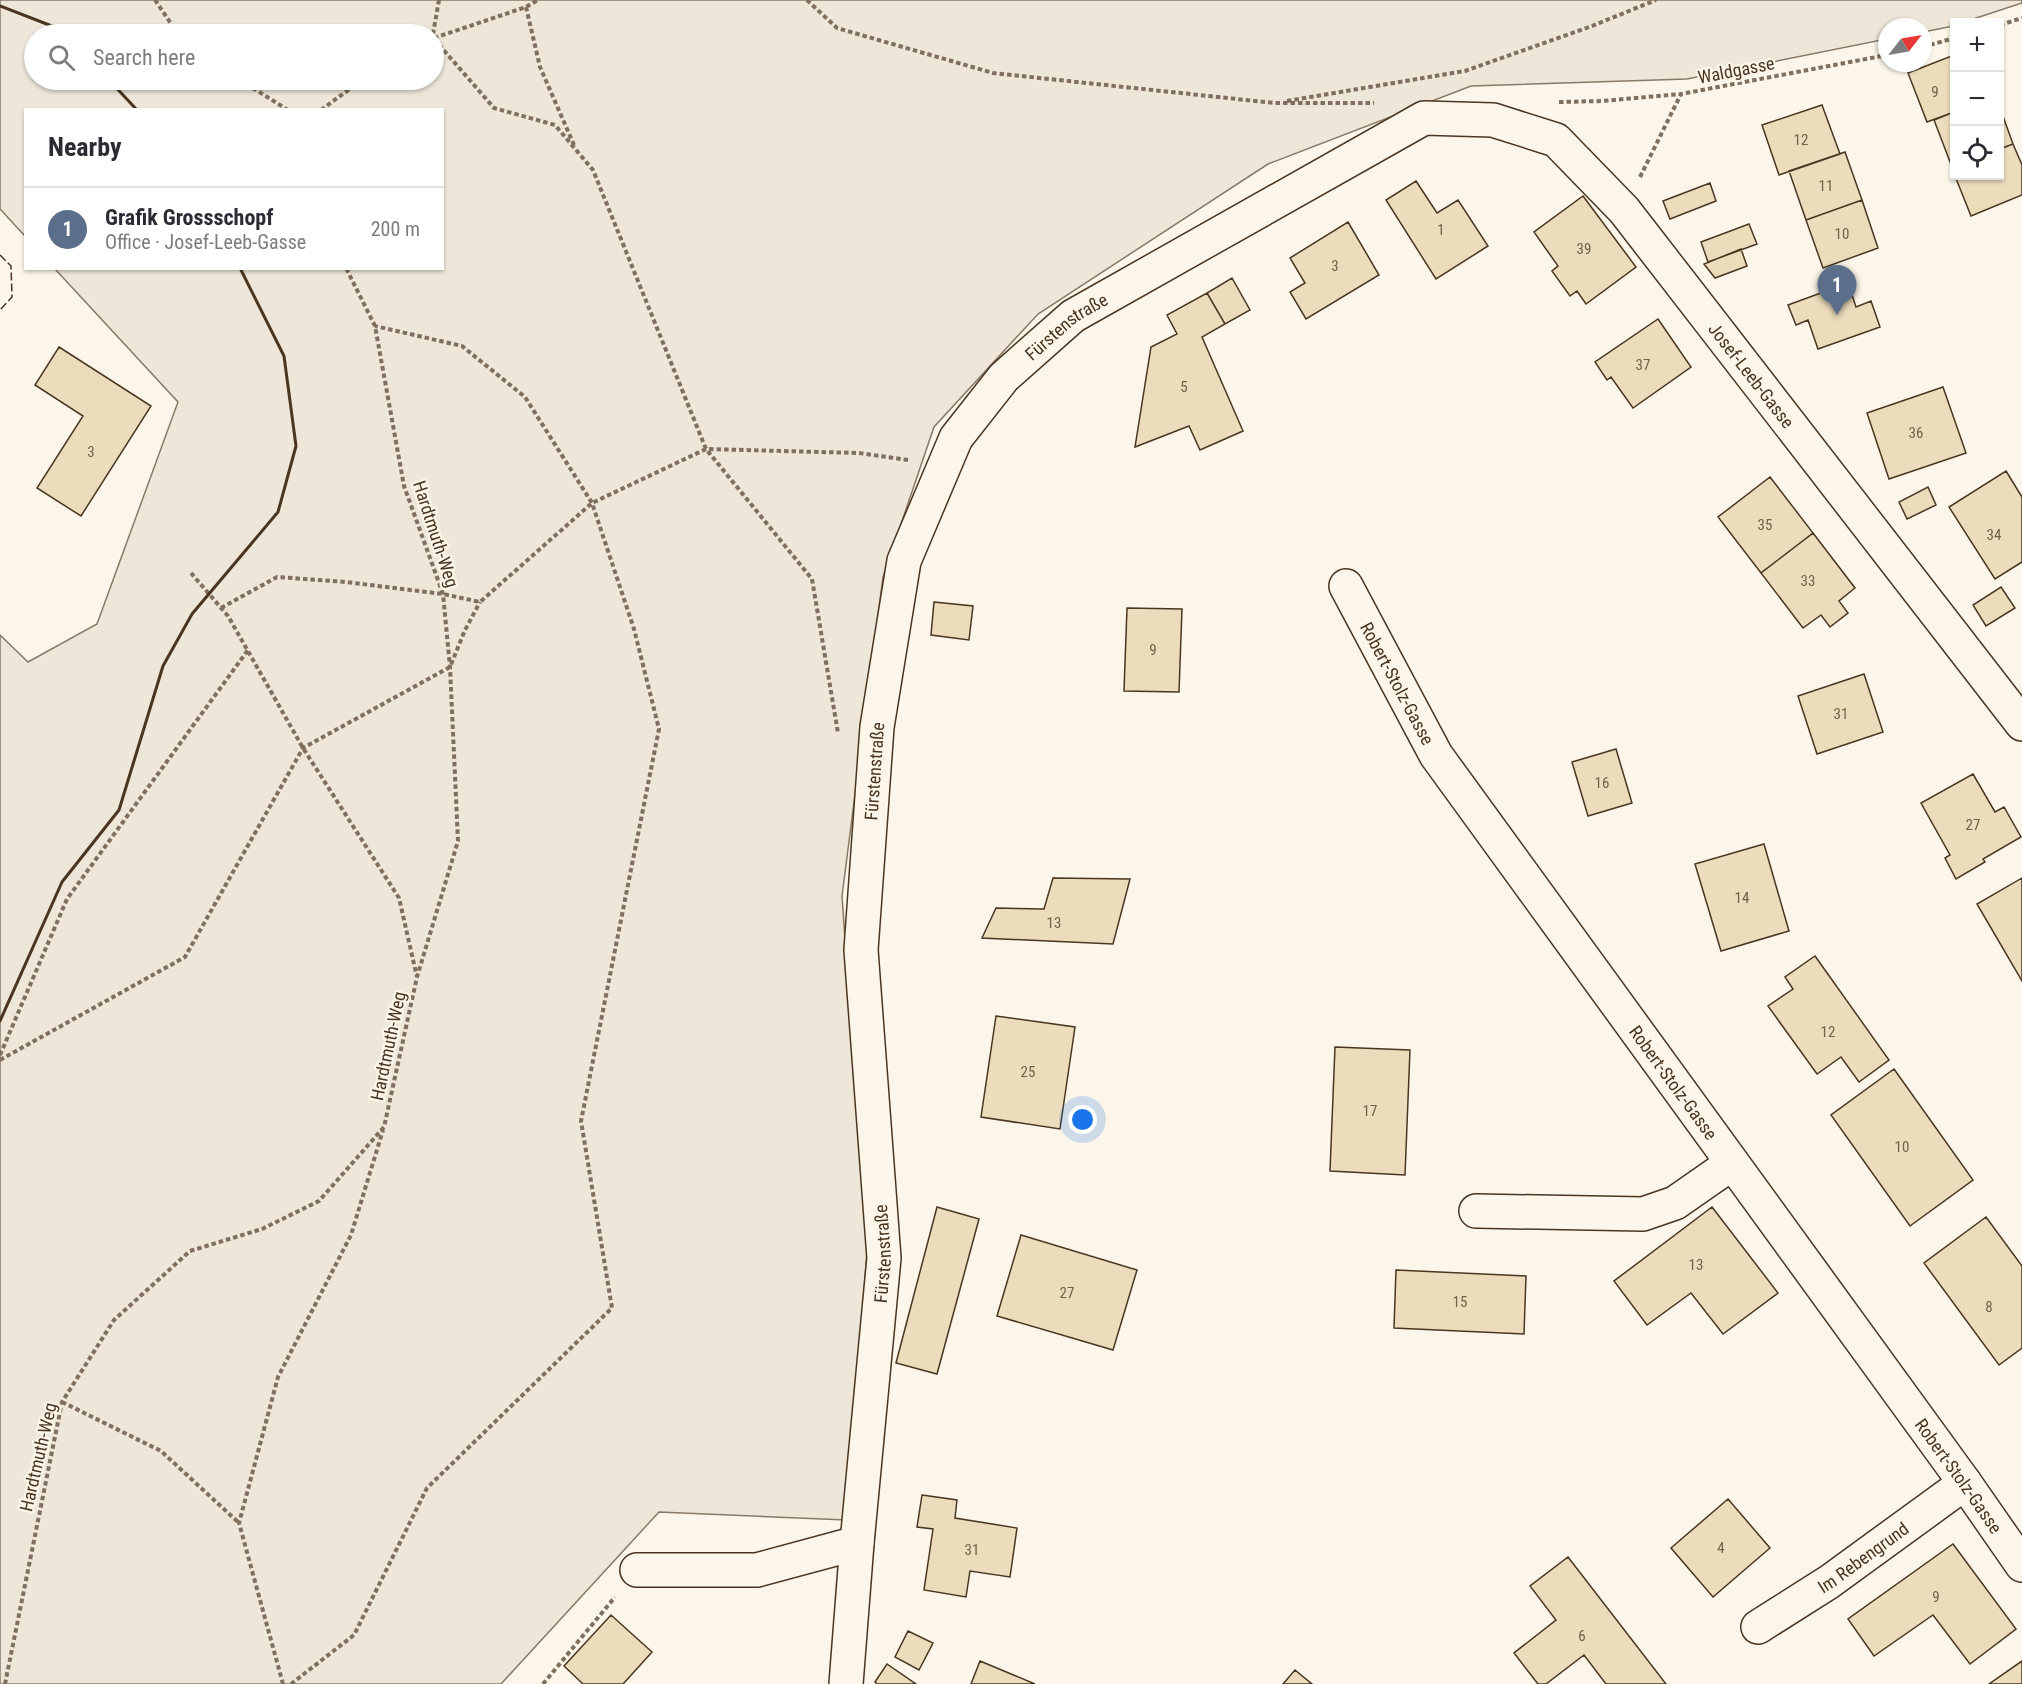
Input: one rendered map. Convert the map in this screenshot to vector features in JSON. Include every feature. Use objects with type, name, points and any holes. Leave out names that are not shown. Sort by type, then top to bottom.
[{"type":"street","name":"Josef-Leeb-Gasse","points":[[1424,118],[1493,120],[1556,140],[1624,210],[2022,724]]},
{"type":"street","name":"Fürstenstraße","points":[[846,1684],[884,1258],[861,950],[877,727],[904,561],[956,438],[1004,377],[1073,316],[1424,118]]},
{"type":"street","name":"Robert-Stolz-Gasse","points":[[1346,586],[1436,755],[1965,1483],[2022,1565]]},
{"type":"street","points":[[1476,1211],[1643,1214],[1675,1203],[1731,1164]]},
{"type":"street","name":"Im Rebengrund","points":[[1758,1627],[1829,1582],[1965,1483]]},
{"type":"street","points":[[638,1570],[757,1570],[857,1543]]},
{"type":"path","points":[[155,0],[171,24]]},
{"type":"path","points":[[435,24],[439,0]]},
{"type":"path","points":[[444,33],[526,7],[538,0]]},
{"type":"path","points":[[807,0],[837,28],[993,73],[1274,103],[1378,103]]},
{"type":"path","points":[[1274,103],[1465,71],[1592,26],[1656,0]]},
{"type":"path","points":[[526,7],[540,67],[576,150]]},
{"type":"path","points":[[2004,24],[2022,18]]},
{"type":"path","points":[[1932,44],[1950,39]]},
{"type":"path","points":[[444,50],[494,108],[555,125],[593,170],[706,449],[812,579],[838,734]]},
{"type":"path","name":"Waldgasse","points":[[1624,210],[1680,94],[1878,57]]},
{"type":"path","points":[[256,90],[285,108]]},
{"type":"path","points":[[324,108],[348,90]]},
{"type":"path","points":[[1548,102],[1602,101],[1680,94]]},
{"type":"path","name":"Hardtmuth-Weg","points":[[5,1684],[62,1402],[114,1320],[190,1251],[262,1229],[320,1201],[384,1127],[417,977],[458,841],[450,667],[443,594],[404,486],[375,326],[347,270]]},
{"type":"path","points":[[291,1684],[354,1635],[427,1488],[612,1308],[581,1121],[659,729],[634,629],[591,503],[525,397],[462,346],[375,326]]},
{"type":"path","points":[[0,1060],[185,957],[303,748],[450,667],[465,630],[480,602],[591,503],[706,449],[859,453],[944,465]]},
{"type":"path","points":[[191,573],[228,616],[303,748],[399,898],[417,977]]},
{"type":"path","points":[[221,608],[276,577],[346,582],[443,594],[480,602]]},
{"type":"path","points":[[0,1055],[67,899],[248,650]]},
{"type":"path","points":[[283,1684],[239,1523],[278,1377],[351,1235],[384,1127]]},
{"type":"path","points":[[62,1402],[160,1451],[239,1523]]},
{"type":"path","points":[[543,1684],[638,1570]]},
{"type":"shaded area","points":[[0,0],[2022,0],[2022,3],[1976,18],[1950,18],[1950,27],[1932,30],[1932,18],[1878,18],[1878,41],[1687,79],[1471,86],[1268,164],[1038,314],[934,427],[883,577],[842,896],[867,1253],[846,1520],[659,1512],[501,1684],[0,1684],[0,635],[28,662],[97,624],[178,402],[56,270],[444,270],[444,108],[24,108],[24,235],[0,209]]},
{"type":"building","points":[[1950,57],[1950,113],[1927,122],[1908,73],[1932,72],[1932,64]]},
{"type":"building","points":[[1822,105],[1840,154],[1779,175],[1762,125]]},
{"type":"building","points":[[1950,114],[1950,162],[1934,120]]},
{"type":"building","points":[[2004,119],[2013,144],[2004,147]]},
{"type":"building","points":[[2013,144],[2022,165],[2022,195],[1971,216],[1957,180],[2004,180],[2004,147]]},
{"type":"building","points":[[1845,152],[1862,200],[1806,220],[1789,171]]},
{"type":"building","points":[[1416,181],[1437,213],[1458,200],[1488,246],[1436,279],[1386,200]]},
{"type":"building","points":[[1710,183],[1716,201],[1670,219],[1663,201]]},
{"type":"building","points":[[1583,196],[1636,267],[1586,304],[1577,291],[1570,296],[1552,271],[1558,266],[1534,232]]},
{"type":"building","points":[[1862,200],[1878,248],[1823,268],[1806,220]]},
{"type":"building","points":[[1348,222],[1379,275],[1306,319],[1290,292],[1305,283],[1290,258]]},
{"type":"building","points":[[1749,224],[1757,244],[1708,262],[1701,242]]},
{"type":"building","points":[[1741,249],[1747,266],[1715,278],[1704,264]]},
{"type":"building","points":[[1232,278],[1250,310],[1225,324],[1207,293]]},
{"type":"building","points":[[1848,283],[1856,307],[1871,301],[1880,327],[1818,349],[1808,320],[1796,325],[1788,305]]},
{"type":"building","points":[[1207,293],[1225,324],[1202,337],[1243,431],[1200,450],[1189,426],[1135,447],[1151,347],[1177,334],[1167,315]]},
{"type":"building","points":[[1658,319],[1691,367],[1633,408],[1611,377],[1607,380],[1595,362]]},
{"type":"building","points":[[59,347],[151,406],[81,516],[37,488],[83,416],[35,385]]},
{"type":"building","points":[[1943,387],[1966,453],[1889,479],[1867,413]]},
{"type":"building","points":[[2006,471],[2022,497],[2022,562],[1995,579],[1949,507]]},
{"type":"building","points":[[1770,477],[1813,533],[1761,573],[1718,517]]},
{"type":"building","points":[[1928,487],[1936,505],[1907,519],[1899,502]]},
{"type":"building","points":[[1813,533],[1855,588],[1839,601],[1848,613],[1830,627],[1821,615],[1803,628],[1761,573]]},
{"type":"building","points":[[2001,587],[2015,608],[1986,626],[1973,605]]},
{"type":"building","points":[[934,602],[973,606],[969,640],[931,635]]},
{"type":"building","points":[[1127,608],[1182,609],[1179,692],[1124,691]]},
{"type":"building","points":[[1864,674],[1883,732],[1817,754],[1798,696]]},
{"type":"building","points":[[1616,749],[1632,803],[1588,816],[1572,762]]},
{"type":"building","points":[[1973,774],[1995,812],[2004,807],[2021,837],[1983,859],[1985,862],[1956,879],[1945,858],[1950,855],[1921,803]]},
{"type":"building","points":[[1764,844],[1789,931],[1721,951],[1695,864]]},
{"type":"building","points":[[1053,878],[1130,879],[1113,944],[982,938],[996,908],[1044,909]]},
{"type":"building","points":[[2022,878],[2022,981],[1977,904]]},
{"type":"building","points":[[1815,956],[1889,1060],[1859,1082],[1841,1057],[1817,1074],[1768,1006],[1793,989],[1785,977]]},
{"type":"building","points":[[996,1016],[1075,1027],[1060,1129],[981,1117]]},
{"type":"building","points":[[1335,1047],[1410,1050],[1405,1175],[1330,1171]]},
{"type":"building","points":[[1894,1069],[1973,1180],[1910,1226],[1831,1115]]},
{"type":"building","points":[[937,1207],[979,1219],[937,1374],[896,1363]]},
{"type":"building","points":[[1712,1207],[1778,1293],[1723,1334],[1691,1293],[1647,1325],[1614,1281]]},
{"type":"building","points":[[1986,1217],[2022,1266],[2022,1348],[1999,1365],[1924,1263]]},
{"type":"building","points":[[1021,1235],[1137,1270],[1113,1350],[997,1316]]},
{"type":"building","points":[[1396,1270],[1526,1276],[1524,1334],[1394,1328]]},
{"type":"building","points":[[922,1495],[957,1500],[955,1518],[1017,1528],[1010,1577],[970,1571],[966,1597],[924,1590],[933,1529],[917,1527]]},
{"type":"building","points":[[1728,1499],[1770,1548],[1713,1597],[1671,1548]]},
{"type":"building","points":[[1953,1544],[2016,1629],[1970,1664],[1933,1615],[1874,1656],[1848,1619]]},
{"type":"building","points":[[1568,1557],[1666,1684],[1606,1684],[1584,1655],[1546,1684],[1538,1684],[1514,1653],[1556,1620],[1530,1586]]},
{"type":"building","points":[[611,1615],[652,1652],[623,1684],[583,1684],[564,1666]]},
{"type":"building","points":[[908,1631],[933,1643],[919,1670],[895,1657]]},
{"type":"building","points":[[980,1661],[1035,1684],[971,1684]]},
{"type":"building","points":[[2022,1661],[2022,1684],[1989,1684]]},
{"type":"building","points":[[887,1664],[916,1684],[877,1684],[875,1682]]},
{"type":"building","points":[[1295,1670],[1312,1684],[1283,1684]]},
{"type":"fence","points":[[0,255],[11,266],[12,297],[0,310]]},
{"type":"wall","points":[[0,6],[47,24]]},
{"type":"wall","points":[[118,90],[135,108]]},
{"type":"wall","points":[[0,1021],[62,882],[119,810],[163,666],[192,614],[278,512],[296,446],[284,356],[241,270]]},
{"type":"place","name":"Grafik Grossschopf","points":[[1837,315]]}]
